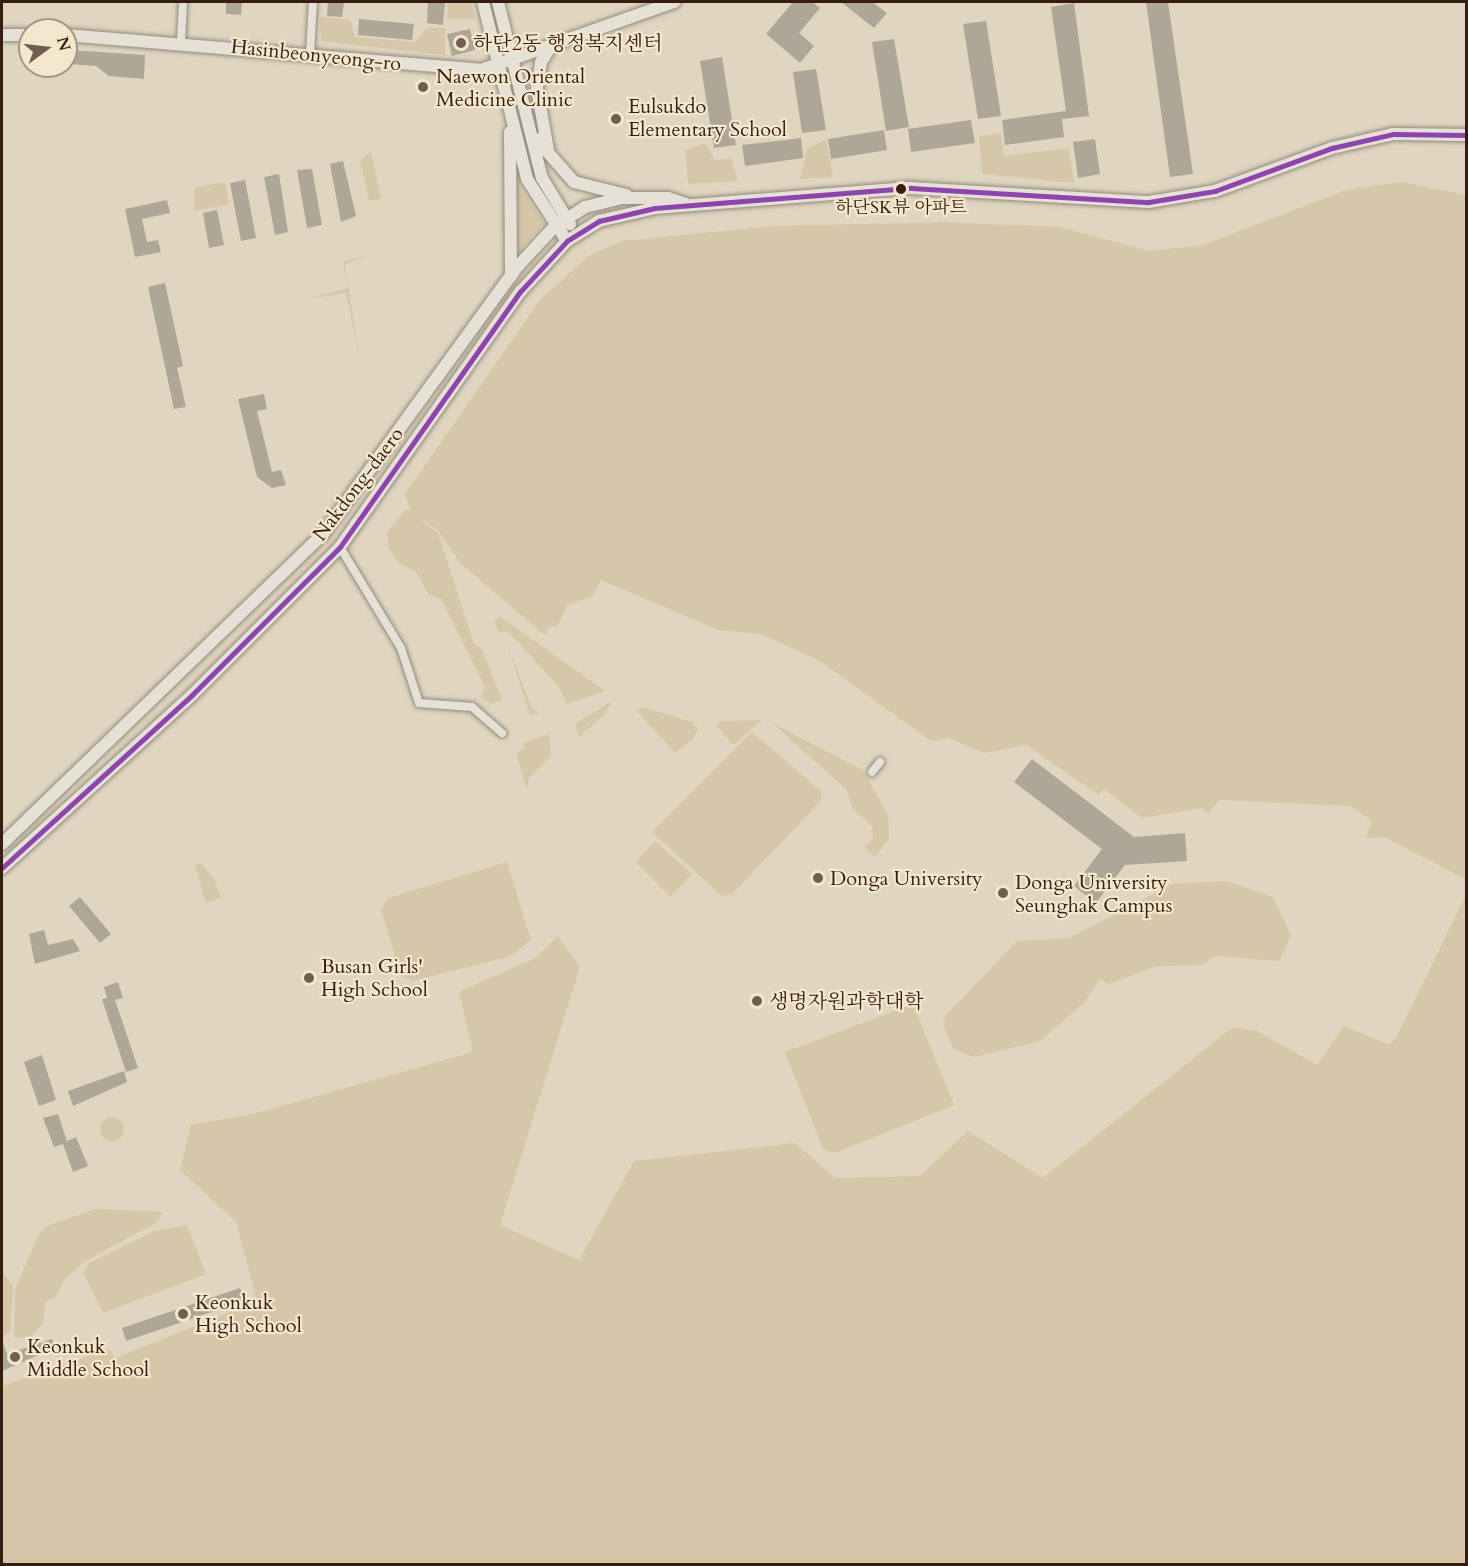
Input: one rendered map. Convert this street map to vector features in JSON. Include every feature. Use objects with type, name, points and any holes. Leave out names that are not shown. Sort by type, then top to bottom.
[{"type":"street","points":[[181,42],[183,2]]},
{"type":"street","points":[[309,55],[313,2]]},
{"type":"street","points":[[483,2],[527,179],[555,226],[572,237]]},
{"type":"street","points":[[498,2],[511,63],[542,178],[566,218],[572,237]]},
{"type":"street","points":[[511,63],[674,2]]},
{"type":"street","points":[[2,35],[18,35]]},
{"type":"street","name":"Hasinbeonyeong-ro","points":[[78,36],[181,42],[464,70],[498,68],[511,63]]},
{"type":"street","points":[[549,49],[541,62],[537,88],[539,122],[551,163]]},
{"type":"street","points":[[511,116],[511,276]]},
{"type":"street","points":[[525,117],[551,163],[573,182],[635,197]]},
{"type":"street","name":"Nakdong-daero","points":[[2,868],[192,695],[340,547],[520,292],[572,237],[623,212],[910,188],[1149,202],[1215,191],[1332,148],[1393,134],[1467,135]]},
{"type":"street","name":"Nakdong-daero","points":[[2,844],[323,534],[511,276],[555,226],[566,218],[602,202],[635,197],[668,198],[693,206]]},
{"type":"street","points":[[323,534],[340,547],[401,648],[419,704],[472,707],[502,733]]},
{"type":"street","points":[[872,772],[880,762]]},
{"type":"street","points":[[23,822],[35,836]]},
{"type":"shaded area","points":[[448,2],[471,2],[475,19],[447,19]]},
{"type":"shaded area","points":[[320,17],[350,20],[355,37],[415,42],[427,28],[445,28],[445,55],[321,41]]},
{"type":"shaded area","points":[[1001,133],[1004,156],[1069,148],[1074,183],[982,174],[979,136]]},
{"type":"shaded area","points":[[826,139],[833,177],[800,179],[807,149]]},
{"type":"shaded area","points":[[705,143],[715,160],[731,158],[738,181],[688,184],[685,150]]},
{"type":"shaded area","points":[[371,152],[381,199],[369,201],[360,160]]},
{"type":"shaded area","points":[[516,180],[544,223],[518,252]]},
{"type":"shaded area","points":[[225,182],[229,204],[194,211],[194,188]]},
{"type":"shaded area","points":[[1401,182],[1466,195],[1466,886],[1465,879],[1385,837],[1366,838],[1372,821],[1351,806],[1220,800],[1208,814],[1202,808],[1142,818],[1104,789],[1099,795],[1026,745],[984,753],[949,738],[931,741],[820,661],[761,634],[718,630],[601,580],[593,596],[567,605],[558,626],[548,627],[546,636],[461,564],[437,529],[417,517],[438,533],[474,644],[482,649],[502,700],[492,704],[481,697],[485,687],[441,599],[429,595],[416,572],[397,562],[389,548],[387,532],[406,509],[411,513],[405,494],[540,300],[588,256],[621,241],[774,226],[947,222],[1060,227],[1149,251],[1203,245],[1346,190]]},
{"type":"shaded area","points":[[366,256],[345,265],[359,355],[346,293],[303,300],[348,288],[343,261]]},
{"type":"shaded area","points":[[499,616],[605,691],[567,704],[559,687],[508,631],[499,632],[494,621]]},
{"type":"shaded area","points":[[506,642],[532,708],[540,713],[530,715]]},
{"type":"shaded area","points":[[612,701],[605,714],[579,737],[575,724]]},
{"type":"shaded area","points":[[642,707],[692,722],[698,728],[693,739],[675,753],[637,711]]},
{"type":"shaded area","points":[[762,720],[733,745],[716,725],[720,721]]},
{"type":"shaded area","points":[[772,723],[863,770],[888,815],[889,839],[875,857],[864,847],[873,838],[872,826],[853,809],[846,789]]},
{"type":"shaded area","points":[[752,732],[822,792],[820,802],[732,894],[722,896],[652,832]]},
{"type":"shaded area","points":[[549,734],[551,756],[529,778],[527,790],[516,753],[524,749],[523,743]]},
{"type":"shaded area","points":[[655,841],[692,874],[670,897],[636,862]]},
{"type":"shaded area","points":[[507,862],[531,940],[511,956],[413,981],[401,976],[381,910],[388,898]]},
{"type":"shaded area","points":[[201,863],[214,879],[221,898],[206,903],[195,865]]},
{"type":"shaded area","points":[[1226,881],[1273,897],[1291,936],[1279,961],[1216,956],[1201,965],[1157,966],[1109,984],[1100,979],[1085,1002],[1040,1041],[974,1057],[953,1049],[943,1024],[946,1015],[1017,941],[1069,938],[1173,884]]},
{"type":"shaded area","points":[[1466,895],[1466,1564],[2,1564],[2,1386],[109,1349],[115,1358],[257,1301],[236,1222],[180,1170],[191,1125],[253,1114],[473,1052],[459,992],[535,958],[558,936],[580,967],[500,1225],[579,1260],[634,1161],[795,1143],[835,1178],[920,1176],[968,1131],[1043,1178],[1233,1027],[1257,1031],[1317,1065],[1344,1026],[1388,1044],[1395,1040]]},
{"type":"shaded area","points":[[913,1004],[954,1105],[835,1153],[823,1149],[785,1052]]},
{"type":"shaded area","points":[[112,1117],[120,1121],[124,1129],[120,1137],[112,1141],[104,1137],[100,1129],[104,1121]]},
{"type":"shaded area","points":[[96,1209],[163,1212],[157,1222],[84,1262],[64,1280],[56,1297],[45,1302],[43,1323],[29,1339],[14,1337],[15,1289],[39,1234],[49,1225]]},
{"type":"shaded area","points":[[187,1225],[206,1274],[103,1313],[83,1272],[89,1263],[154,1231]]},
{"type":"shaded area","points":[[2,1272],[13,1285],[10,1331],[2,1338]]},
{"type":"building","points":[[226,2],[242,2],[241,15],[226,14]]},
{"type":"building","points":[[328,2],[344,2],[342,17],[327,16]]},
{"type":"building","points":[[428,2],[445,2],[443,25],[427,23]]},
{"type":"building","points":[[793,2],[812,2],[820,8],[799,33],[814,46],[800,63],[766,34]]},
{"type":"building","points":[[841,2],[872,2],[887,13],[874,28]]},
{"type":"building","points":[[1146,2],[1168,2],[1193,174],[1170,177]]},
{"type":"building","points":[[1074,3],[1089,116],[1062,119],[1064,137],[1005,145],[1002,120],[1066,111],[1051,7]]},
{"type":"building","points":[[359,19],[414,24],[412,40],[358,35]]},
{"type":"building","points":[[986,21],[1001,116],[978,119],[963,24]]},
{"type":"building","name":"하단2동 행정복지센터","points":[[470,29],[475,50],[452,56],[447,34]]},
{"type":"building","points":[[894,39],[909,127],[886,131],[872,42]]},
{"type":"building","points":[[78,51],[145,55],[144,79],[109,76],[96,66],[78,65]]},
{"type":"building","points":[[722,57],[736,145],[714,148],[700,61]]},
{"type":"building","points":[[816,69],[826,130],[802,133],[793,72]]},
{"type":"building","points":[[971,120],[975,143],[911,152],[908,129]]},
{"type":"building","points":[[884,130],[887,150],[831,159],[828,139]]},
{"type":"building","points":[[801,138],[803,158],[745,166],[742,145]]},
{"type":"building","points":[[1095,139],[1100,174],[1078,178],[1073,142]]},
{"type":"building","points":[[343,161],[356,216],[341,222],[330,164]]},
{"type":"building","points":[[312,169],[322,225],[307,228],[297,170]]},
{"type":"building","points":[[279,174],[288,232],[275,235],[264,177]]},
{"type":"building","points":[[245,180],[256,238],[241,241],[230,183]]},
{"type":"building","points":[[167,200],[170,213],[142,219],[147,242],[158,240],[161,252],[135,257],[125,209]]},
{"type":"building","points":[[217,210],[224,245],[209,248],[203,213]]},
{"type":"building","points":[[165,283],[183,366],[177,368],[186,407],[174,409],[148,287]]},
{"type":"building","points":[[264,394],[267,409],[257,411],[272,472],[281,470],[286,485],[272,488],[257,477],[238,399]]},
{"type":"building","points":[[1032,759],[1134,837],[1185,833],[1187,861],[1125,865],[1096,903],[1074,886],[1102,849],[1014,782]]},
{"type":"building","points":[[80,897],[111,934],[100,943],[69,906]]},
{"type":"building","points":[[44,930],[48,945],[73,939],[80,951],[35,964],[29,934]]},
{"type":"building","points":[[118,982],[123,998],[115,1000],[138,1068],[126,1072],[102,999],[107,998],[104,987]]},
{"type":"building","points":[[42,1055],[56,1100],[39,1106],[24,1062]]},
{"type":"building","points":[[124,1071],[127,1082],[73,1106],[68,1091]]},
{"type":"building","points":[[58,1114],[67,1141],[76,1137],[88,1166],[73,1172],[63,1144],[54,1147],[43,1118]]},
{"type":"building","name":"Keonkuk High School","points":[[240,1288],[244,1301],[126,1341],[122,1328]]},
{"type":"building","name":"Keonkuk Middle School","points":[[52,1339],[55,1348],[2,1371],[2,1341],[7,1354]]},
{"type":"transit line","points":[[2,868],[192,695],[340,547],[520,292],[567,241],[599,221],[655,208],[911,188],[1149,202],[1215,191],[1332,148],[1393,134],[1466,135]]},
{"type":"place","name":"하단2동 행정복지센터","points":[[461,43]]},
{"type":"place","name":"Naewon Oriental Medicine Clinic","points":[[423,87]]},
{"type":"place","name":"Eulsukdo Elementary School","points":[[616,119]]},
{"type":"place","name":"하단SK뷰 아파트","points":[[901,189]]},
{"type":"place","name":"Donga University","points":[[818,878]]},
{"type":"place","name":"Donga University Seunghak Campus","points":[[1003,893]]},
{"type":"place","name":"Busan Girls' High School","points":[[309,978]]},
{"type":"place","name":"생명자원과학대학","points":[[757,1001]]},
{"type":"place","name":"Keonkuk High School","points":[[183,1314]]},
{"type":"place","name":"Keonkuk Middle School","points":[[15,1357]]}]
